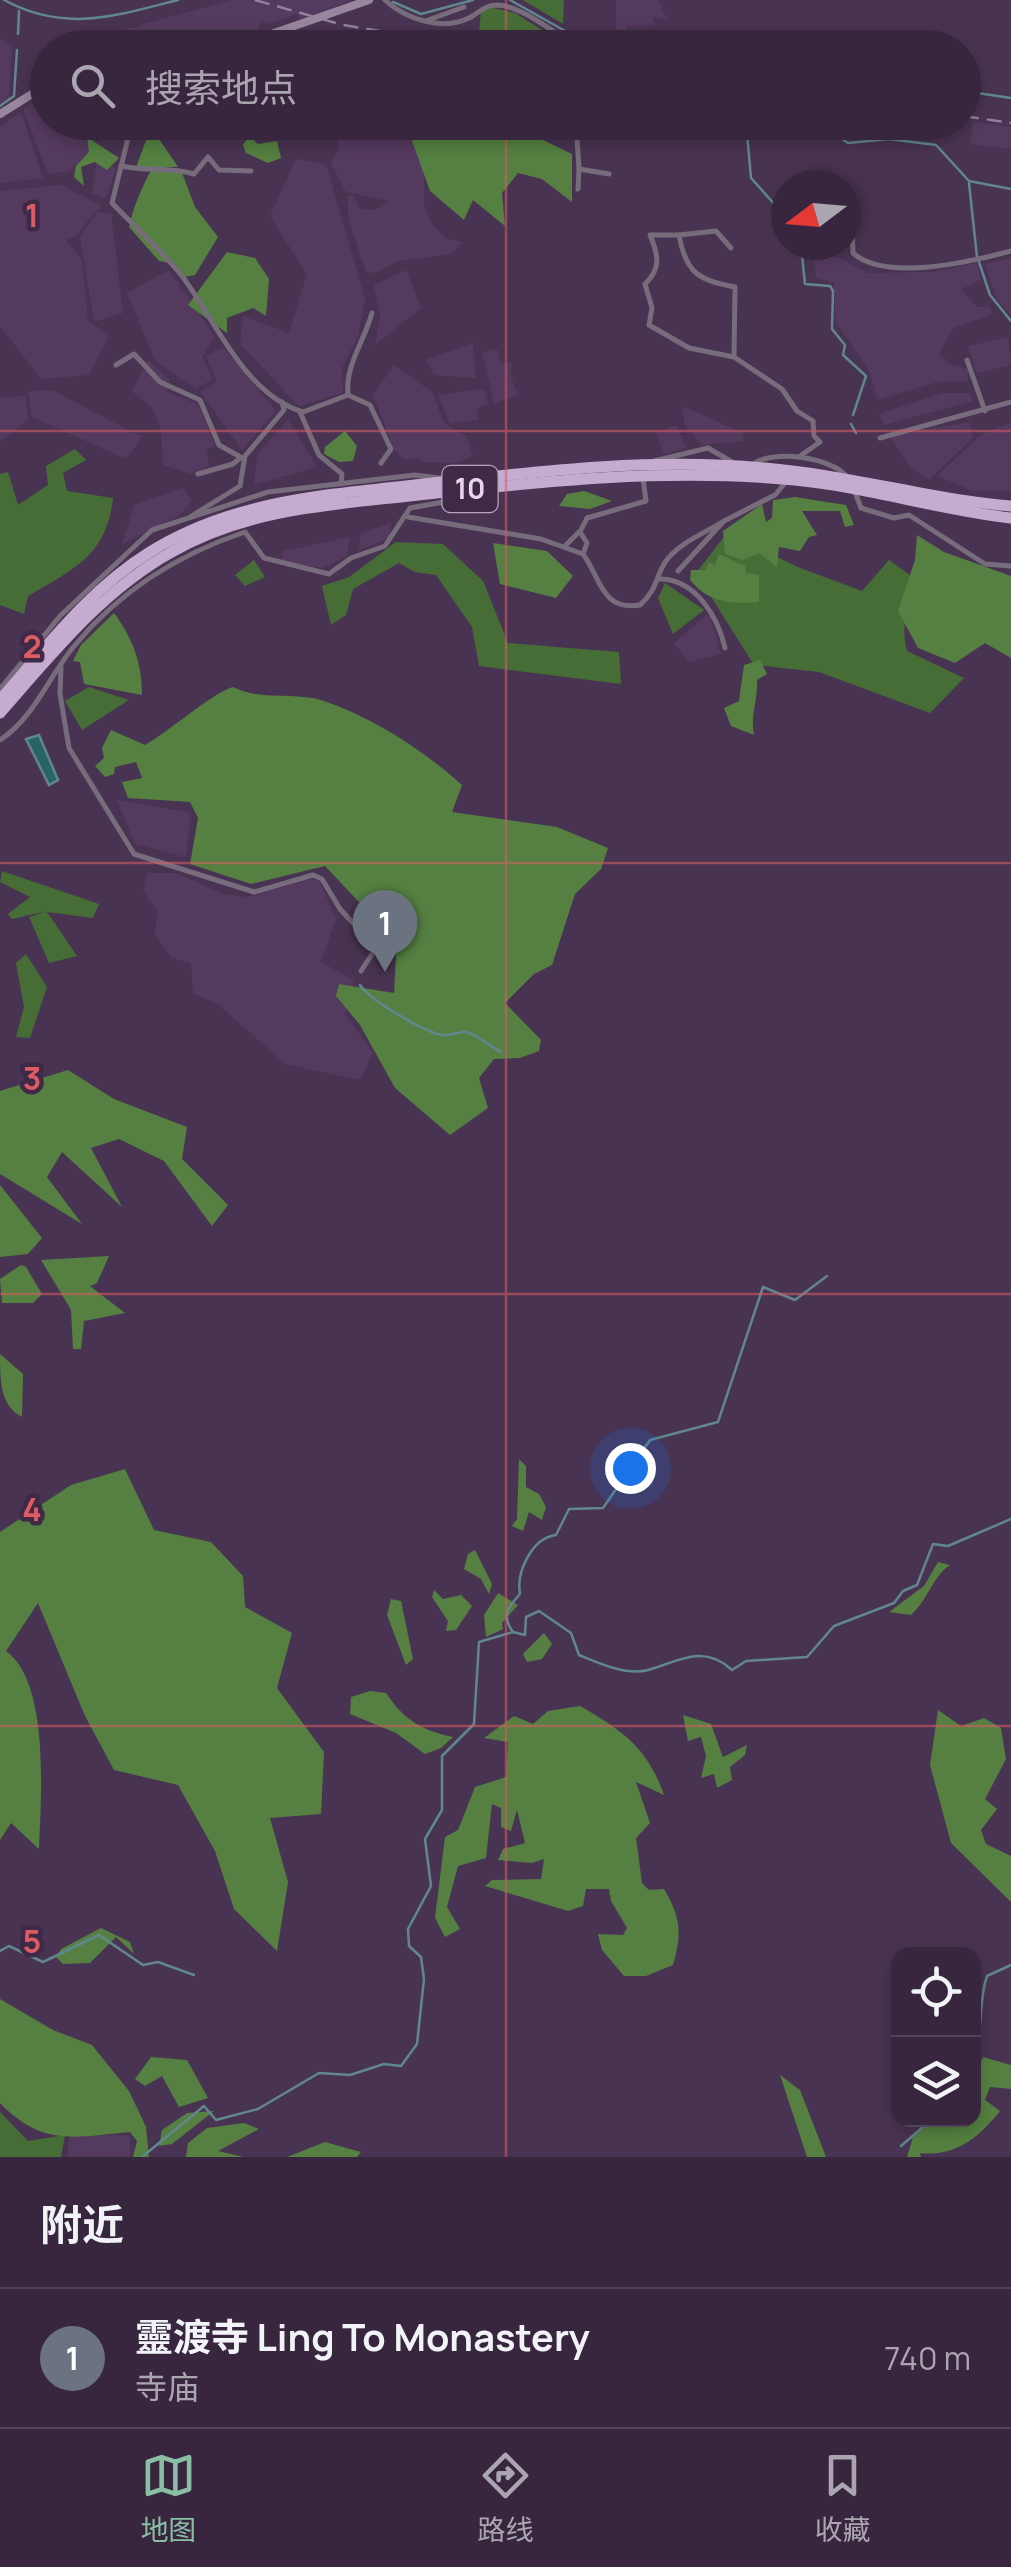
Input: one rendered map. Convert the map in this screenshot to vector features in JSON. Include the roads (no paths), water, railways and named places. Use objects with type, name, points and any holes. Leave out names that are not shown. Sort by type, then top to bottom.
[{"type":"highway","name":"10","points":[[0,700],[90,599],[136,561],[202,524],[266,504],[540,471],[674,464],[804,472],[1011,506]]},
{"type":"highway","name":"10","points":[[0,713],[90,614],[144,569],[205,534],[284,510],[598,475],[716,474],[800,480],[1011,518]]},
{"type":"street","points":[[283,30],[370,0]]},
{"type":"street","points":[[385,0],[412,19],[446,23],[471,16],[484,7],[508,7],[548,30]]},
{"type":"street","points":[[428,20],[464,7]]},
{"type":"street","points":[[0,114],[30,95]]},
{"type":"street","points":[[128,140],[112,204],[182,277],[211,327],[261,389],[299,410],[319,455],[342,474],[341,484]]},
{"type":"street","points":[[577,140],[578,190]]},
{"type":"street","points":[[122,166],[141,170],[163,166],[194,174],[208,157],[218,170],[252,172]]},
{"type":"street","points":[[579,169],[609,174]]},
{"type":"street","points":[[564,547],[580,532],[587,518],[646,501],[644,476],[656,459],[708,448],[744,470],[765,456],[798,458],[820,442],[814,436],[813,421],[797,411],[782,389],[734,357],[689,348],[650,325],[652,308],[645,284],[654,276],[658,255],[650,235],[716,231],[731,248]]},
{"type":"street","points":[[678,235],[682,256],[702,280],[735,287],[734,357]]},
{"type":"street","points":[[861,257],[875,267],[948,264],[1011,251]]},
{"type":"street","points":[[348,395],[350,365],[363,344],[372,313]]},
{"type":"street","points":[[116,365],[134,354],[160,382],[200,400],[219,444],[242,458]]},
{"type":"street","points":[[967,360],[986,410]]},
{"type":"street","points":[[299,410],[348,395],[374,410],[391,449],[381,463]]},
{"type":"street","points":[[198,474],[242,458],[284,410],[282,402]]},
{"type":"street","points":[[880,438],[1011,402]]},
{"type":"street","points":[[190,517],[200,506],[233,493],[244,474],[242,458]]},
{"type":"street","points":[[798,458],[842,469],[861,508],[894,518],[909,515],[986,564],[1011,566]]},
{"type":"street","points":[[580,532],[587,543],[583,554],[600,591],[629,607],[640,605],[661,579],[667,560],[694,537],[784,488],[789,460]]},
{"type":"street","points":[[0,688],[105,570],[152,530],[268,492],[424,474],[450,481],[452,497],[410,508],[408,517],[385,546],[351,558],[328,574],[264,558],[245,532],[153,574],[111,606],[45,685],[27,720],[0,740]]},
{"type":"street","points":[[408,517],[541,539],[583,554]]},
{"type":"street","points":[[678,571],[724,521]]},
{"type":"street","points":[[661,579],[684,586],[711,610],[725,648]]},
{"type":"street","points":[[61,666],[60,694],[69,748],[134,854],[196,872],[212,883],[254,892],[313,875],[322,879],[340,909],[376,948],[388,948]]},
{"type":"street","points":[[17,668],[34,685],[45,685]]},
{"type":"street","points":[[361,971],[376,948]]},
{"type":"waterway","points":[[4,0],[26,10],[69,19],[111,16],[178,0]]},
{"type":"waterway","points":[[393,2],[421,14],[473,0]]},
{"type":"waterway","points":[[510,0],[563,30]]},
{"type":"waterway","points":[[18,34],[19,11]]},
{"type":"waterway","points":[[0,106],[14,96],[17,50]]},
{"type":"waterway","points":[[981,94],[1011,98]]},
{"type":"waterway","points":[[748,140],[751,178],[771,200]]},
{"type":"waterway","points":[[844,140],[848,143],[879,140]]},
{"type":"waterway","points":[[897,140],[936,145],[969,181],[1011,189]]},
{"type":"waterway","points":[[969,183],[977,257]]},
{"type":"waterway","points":[[803,260],[805,284],[830,286],[833,291],[832,329],[845,345],[843,355],[866,376],[853,415]]},
{"type":"waterway","points":[[979,262],[990,295],[1011,321]]},
{"type":"waterway","points":[[851,424],[856,433]]},
{"type":"waterway","points":[[360,985],[386,1007],[424,1028],[443,1035],[470,1033],[501,1052]]},
{"type":"waterway","points":[[513,1632],[507,1616],[520,1594],[523,1566],[540,1542],[556,1535],[569,1509],[603,1508],[650,1440],[718,1422],[763,1287],[795,1300],[827,1276]]},
{"type":"waterway","points":[[142,2157],[204,2106],[216,2120],[258,2109],[319,2073],[350,2075],[384,2064],[401,2066],[417,2044],[424,1979],[421,1957],[409,1946],[408,1929],[431,1886],[425,1839],[442,1810],[442,1756],[474,1724],[479,1642],[513,1632],[525,1635],[526,1617],[539,1611],[571,1633],[579,1655],[622,1670],[648,1670],[700,1656],[711,1657],[732,1670],[746,1661],[807,1657],[834,1626],[894,1603],[903,1591],[917,1585],[933,1544],[948,1546],[1011,1519]]},
{"type":"waterway","points":[[0,1951],[9,1946],[43,1962],[99,1935],[143,1965],[158,1962],[194,1975]]},
{"type":"waterway","points":[[978,2037],[987,1976],[1011,1965]]},
{"type":"waterway","points":[[901,2146],[923,2127]]},
{"type":"railway","points":[[255,0],[374,30]]},
{"type":"railway","points":[[981,119],[1011,123]]},
{"type":"place","name":"靈渡寺 Ling To Monastery","points":[[385,972]]}]
